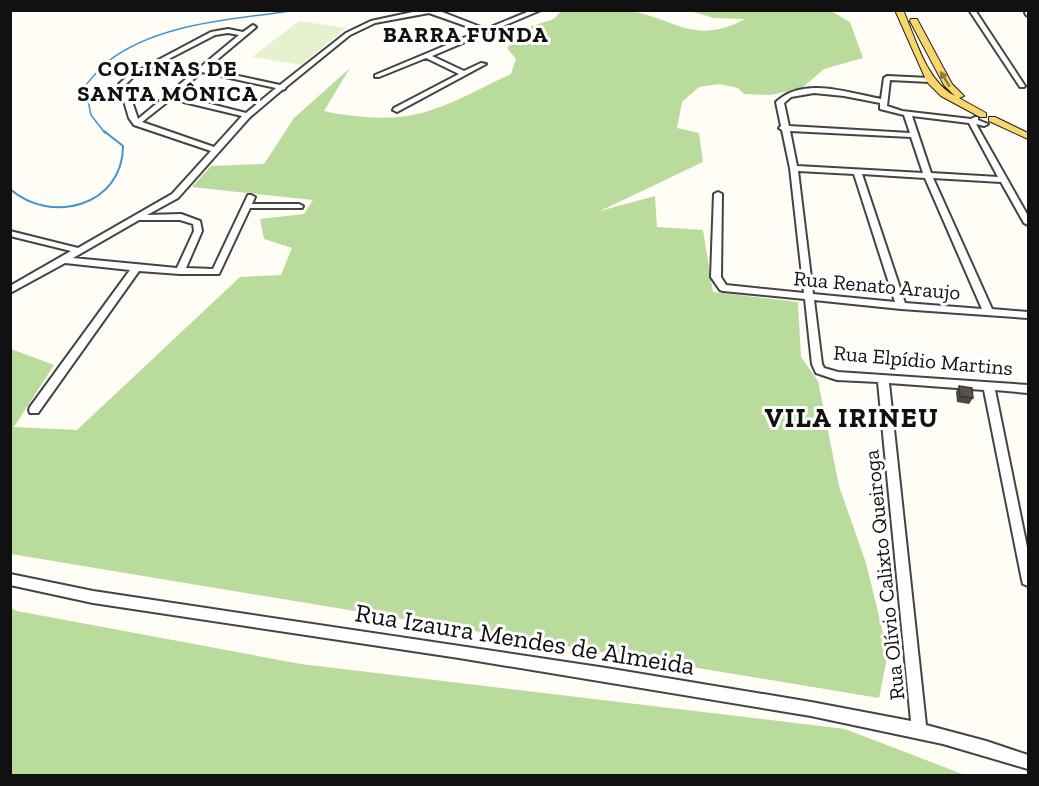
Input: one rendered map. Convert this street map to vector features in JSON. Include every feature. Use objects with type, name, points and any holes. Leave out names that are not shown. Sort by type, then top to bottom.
[{"type":"main road","points":[[899,10],[930,80],[944,94],[988,120],[1029,136]]},
{"type":"main road","points":[[908,10],[948,85],[988,120],[1029,129]]},
{"type":"main road","points":[[910,35],[921,36]]},
{"type":"street","points":[[377,76],[538,10]]},
{"type":"street","points":[[972,10],[1022,86]]},
{"type":"street","points":[[10,290],[139,218],[175,195],[248,115],[348,34],[362,26],[432,11],[485,32]]},
{"type":"street","points":[[137,123],[254,27]]},
{"type":"street","points":[[215,150],[137,123],[122,88],[125,81],[213,33],[228,31],[243,34]]},
{"type":"street","points":[[425,55],[464,74]]},
{"type":"street","points":[[397,110],[483,64]]},
{"type":"street","points":[[200,70],[283,88]]},
{"type":"street","points":[[883,104],[887,78],[930,80]]},
{"type":"street","points":[[811,297],[794,168],[783,128],[780,102],[789,94],[820,91],[883,104],[907,113],[974,120],[972,123],[988,120],[1004,180],[1029,223]]},
{"type":"street","points":[[169,96],[248,115]]},
{"type":"street","points":[[907,113],[912,135],[928,176],[989,313]]},
{"type":"street","points":[[783,128],[912,135]]},
{"type":"street","points":[[794,168],[1004,180]]},
{"type":"street","points":[[857,172],[901,306]]},
{"type":"street","name":"Rua Renato Araujo","points":[[718,194],[716,277],[723,288],[901,306],[1029,315]]},
{"type":"street","points":[[175,195],[182,217]]},
{"type":"street","points":[[64,260],[136,268],[209,273],[218,271],[251,197]]},
{"type":"street","points":[[246,206],[299,206]]},
{"type":"street","points":[[139,218],[182,217],[195,221],[198,227],[180,271]]},
{"type":"street","points":[[10,233],[81,250]]},
{"type":"street","points":[[34,410],[136,268]]},
{"type":"street","name":"Rua Elpídio Martins","points":[[811,297],[817,364],[820,370],[837,376],[1029,389]]},
{"type":"street","name":"Rua Olívio Calixto Queiroga","points":[[883,380],[919,730]]},
{"type":"street","points":[[989,387],[1029,580]]},
{"type":"street","name":"Rua Izaura Mendes de Almeida","points":[[10,579],[93,597],[636,680],[850,716],[979,744],[1029,762]]},
{"type":"green space","points":[[622,10],[699,30],[727,27],[745,19],[714,18],[690,11],[831,11],[850,22],[863,58],[824,69],[802,88],[771,95],[744,94],[738,88],[719,84],[699,87],[682,102],[677,128],[699,133],[703,162],[600,211],[655,196],[657,227],[703,230],[713,292],[798,302],[801,357],[818,381],[839,486],[866,563],[888,653],[879,698],[11,554],[11,349],[54,365],[14,427],[77,430],[240,277],[281,275],[292,248],[264,239],[260,219],[304,214],[313,200],[192,187],[211,166],[264,164],[294,118],[350,68],[324,111],[361,117],[398,117],[427,111],[456,100],[511,74],[516,59],[507,48],[526,28],[554,19],[561,11]]},
{"type":"green space","points":[[299,21],[346,28],[301,65],[252,57]]},
{"type":"green space","points":[[10,608],[301,664],[845,729],[965,775],[11,775]]},
{"type":"building","points":[[959,386],[972,388],[973,398],[960,396]]},
{"type":"waterway","points":[[105,133],[91,115],[85,86],[107,62],[127,49],[171,31],[195,25],[290,11]]},
{"type":"waterway","points":[[10,189],[27,200],[45,206],[64,207],[82,204],[98,195],[111,183],[120,167],[123,146],[104,131]]},
{"type":"waterway","points":[[10,176],[10,182]]},
{"type":"district","name":"BARRA FUNDA","points":[[466,34]]},
{"type":"district","name":"COLINAS DE SANTA MÔNICA","points":[[168,80]]},
{"type":"district","name":"VILA IRINEU","points":[[852,418]]}]
